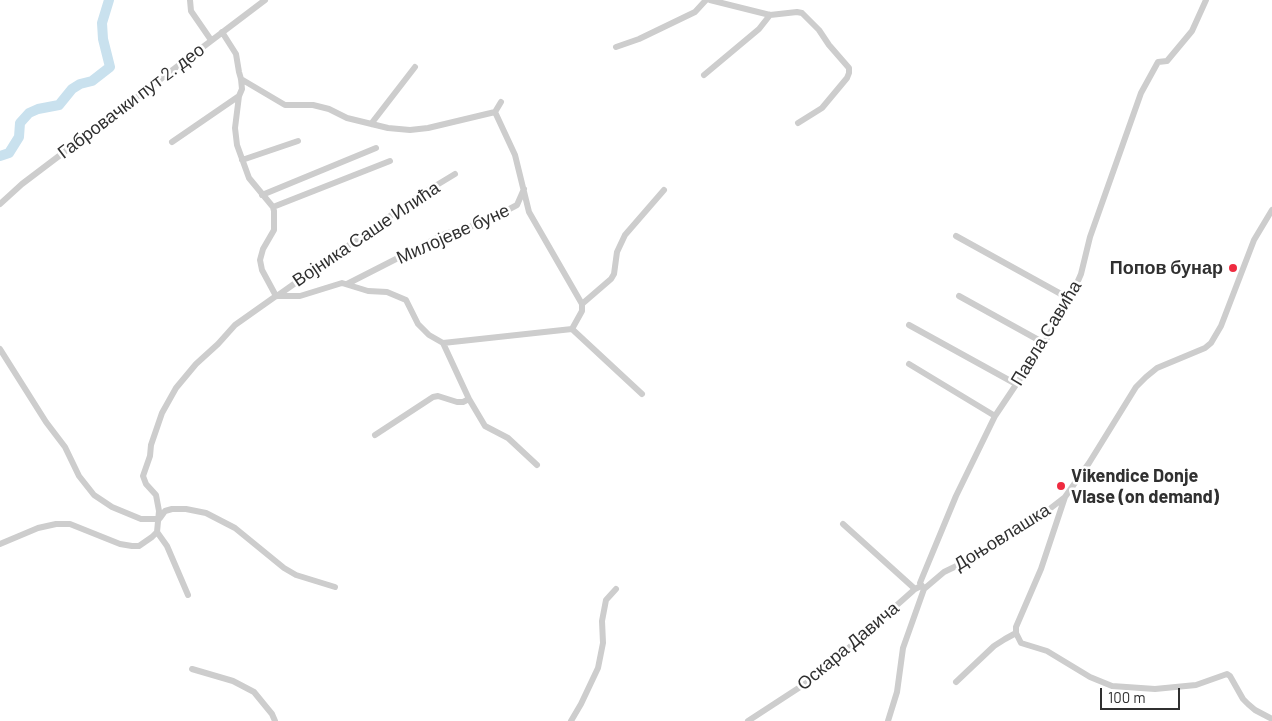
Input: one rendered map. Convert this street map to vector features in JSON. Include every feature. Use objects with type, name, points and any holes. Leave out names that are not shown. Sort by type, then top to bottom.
[{"type":"street","points":[[190,0],[191,11],[211,40]]},
{"type":"street","name":"Габровачки пут 2. део","points":[[0,204],[22,184],[265,0]]},
{"type":"street","points":[[616,48],[695,12],[706,0]]},
{"type":"street","points":[[710,0],[770,15],[802,13],[819,30],[839,58],[849,68],[847,78],[822,108],[798,123]]},
{"type":"street","name":"Павла Савића","points":[[920,588],[920,583],[956,496],[995,416],[1044,343],[1070,299],[1081,274],[1090,237],[1141,93],[1158,62],[1167,61],[1192,30],[1206,0]]},
{"type":"street","points":[[704,75],[754,34],[770,15]]},
{"type":"street","points":[[222,32],[236,54],[238,72],[241,79],[242,89],[239,96],[235,134],[237,145],[248,178],[273,207],[275,226],[263,249],[260,260],[262,270],[278,296]]},
{"type":"street","points":[[371,124],[415,67]]},
{"type":"street","points":[[241,79],[285,105],[313,105],[329,109],[347,118],[388,128],[410,130],[428,128],[495,112],[501,102]]},
{"type":"street","points":[[172,142],[239,96]]},
{"type":"street","points":[[495,112],[515,155],[529,212],[582,304],[582,311],[572,329]]},
{"type":"street","points":[[242,160],[298,140]]},
{"type":"street","points":[[262,195],[376,148]]},
{"type":"street","points":[[273,207],[390,161]]},
{"type":"street","name":"Војника Саше Илића","points":[[158,532],[157,499],[146,484],[143,476],[162,413],[176,388],[196,364],[235,325],[417,197],[455,174]]},
{"type":"street","name":"Милојеве буне","points":[[347,284],[445,234],[484,223],[517,205],[524,189]]},
{"type":"street","points":[[582,304],[611,279],[614,274],[617,252],[625,235],[664,190]]},
{"type":"street","name":"Доњовлашка","points":[[920,588],[944,572],[1038,518],[1065,497],[1141,382],[1157,368],[1205,348],[1216,338],[1254,240],[1272,210]]},
{"type":"street","points":[[956,236],[1070,299]]},
{"type":"street","name":"Милојеве буне","points":[[278,296],[300,296],[342,283],[368,291],[387,292],[406,300],[418,324],[429,335],[443,343]]},
{"type":"street","points":[[959,296],[1044,343]]},
{"type":"street","points":[[909,325],[1016,384]]},
{"type":"street","points":[[537,465],[508,438],[485,426],[469,399],[443,343],[572,329],[642,394]]},
{"type":"street","points":[[0,349],[46,422],[65,447],[79,476],[94,495],[112,507],[141,519],[159,519],[165,511],[172,509],[186,509],[206,513],[235,528],[284,568],[335,587]]},
{"type":"street","points":[[909,364],[995,416]]},
{"type":"street","points":[[375,435],[433,397],[438,396],[457,402],[469,399]]},
{"type":"street","points":[[1065,497],[1041,569],[1016,627],[1016,633],[1021,643],[1047,651],[1090,677],[1112,686],[1156,688],[1196,685],[1227,674],[1243,699],[1255,710],[1272,719]]},
{"type":"street","points":[[0,544],[38,528],[56,524],[70,524],[120,544],[132,546],[145,543],[158,532],[167,546],[188,596]]},
{"type":"street","points":[[844,524],[920,588],[903,648],[897,692],[888,721]]},
{"type":"street","name":"Оскара Давича","points":[[748,721],[818,676],[920,588]]},
{"type":"street","points":[[571,721],[598,668],[602,643],[602,621],[606,600],[616,589]]},
{"type":"street","points":[[956,682],[994,646],[1016,633]]},
{"type":"street","points":[[192,669],[233,681],[254,692],[272,714],[275,721]]},
{"type":"waterway","points":[[0,156],[9,153],[19,137],[20,123],[29,113],[38,109],[59,105],[72,89],[80,84],[92,81],[110,67],[103,39],[102,23],[109,0]]},
{"type":"place","name":"Попов бунар","points":[[1233,268]]},
{"type":"place","name":"Vikendice Donje Vlase (on demand)","points":[[1061,486]]}]
